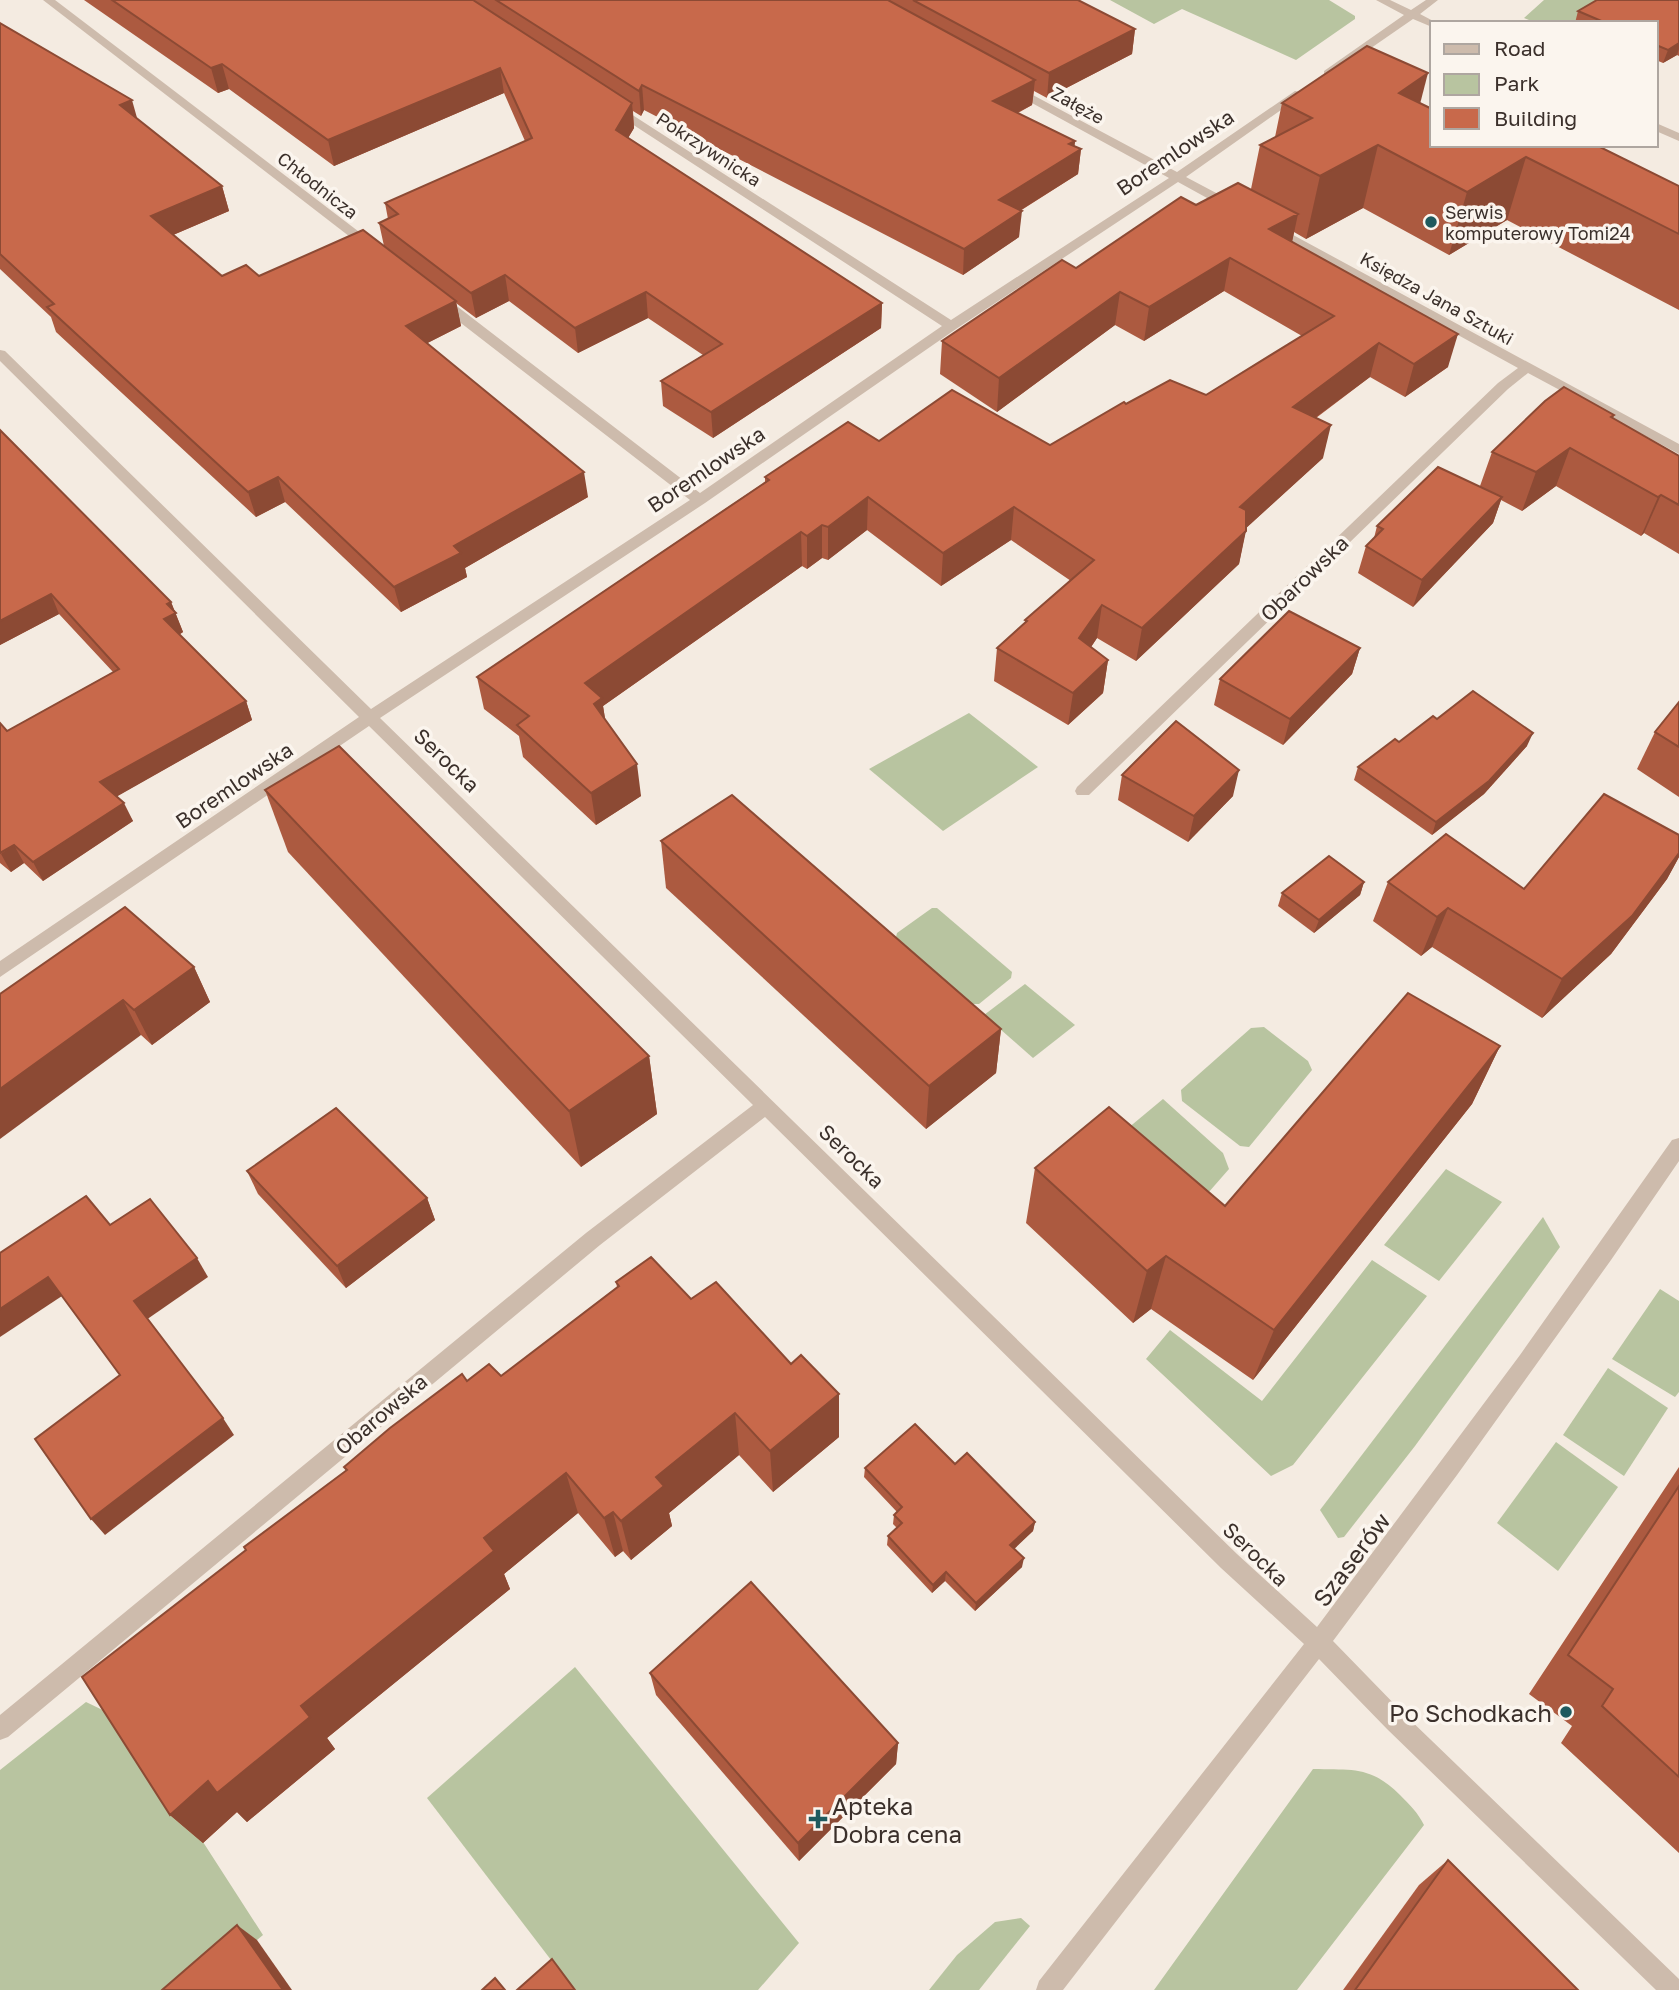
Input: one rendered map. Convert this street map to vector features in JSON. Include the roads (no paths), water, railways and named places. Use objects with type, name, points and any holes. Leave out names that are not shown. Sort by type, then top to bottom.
[{"type":"street","name":"Chłodnicza","points":[[48,0],[380,254]]},
{"type":"street","points":[[1381,0],[1430,23]]},
{"type":"street","name":"Boremlowska","points":[[0,970],[370,718],[700,500],[951,326],[1177,178],[1433,0]]},
{"type":"street","name":"Załęże","points":[[998,80],[1177,178]]},
{"type":"street","name":"Pokrzywnicka","points":[[600,99],[951,326]]},
{"type":"street","points":[[1658,127],[1679,137]]},
{"type":"street","name":"Księdza Jana Sztuki","points":[[1177,178],[1679,450]]},
{"type":"street","points":[[424,288],[700,500]]},
{"type":"street","name":"Serocka","points":[[0,354],[1229,1561],[1320,1644],[1395,1721],[1673,1990]]},
{"type":"street","name":"Obarowska","points":[[1083,790],[1503,386],[1527,367]]},
{"type":"street","name":"Obarowska","points":[[0,1729],[593,1239],[767,1105]]},
{"type":"street","name":"Szaserów","points":[[1048,1990],[1320,1644],[1596,1269],[1679,1146]]},
{"type":"place","name":"Serwis komputerowy Tomi24","points":[[1431,222]]},
{"type":"place","name":"Po Schodkach","points":[[1566,1712]]},
{"type":"place","name":"Apteka Dobra cena","points":[[818,1819]]}]
